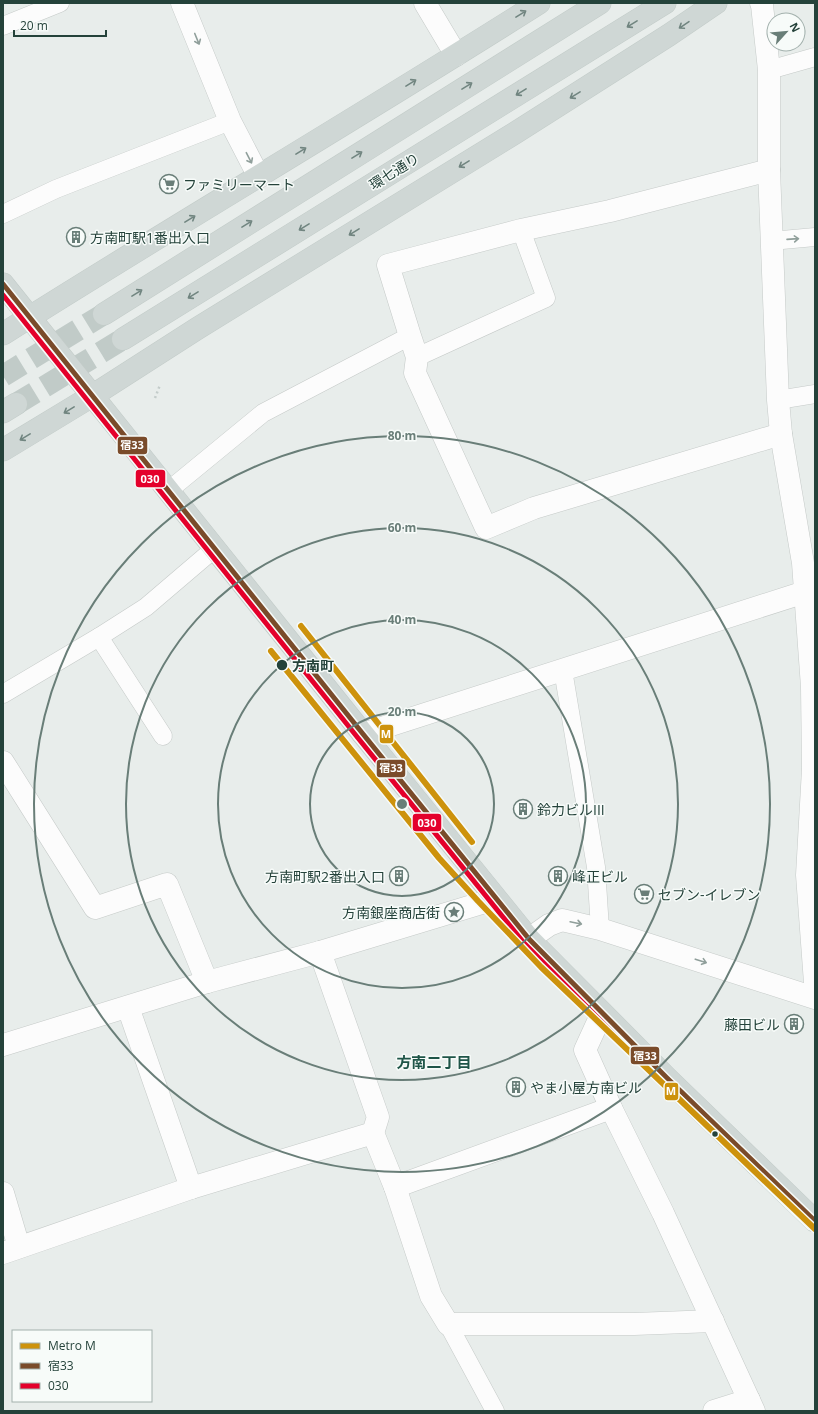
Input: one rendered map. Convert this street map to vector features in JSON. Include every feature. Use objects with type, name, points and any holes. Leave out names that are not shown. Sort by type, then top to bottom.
[{"type":"main road","points":[[3,334],[539,3]]},
{"type":"main road","points":[[104,314],[600,3]]},
{"type":"main road","name":"環七通り","points":[[123,339],[665,3]]},
{"type":"main road","points":[[3,450],[528,124],[669,35],[716,3]]},
{"type":"main road","points":[[3,284],[495,899],[529,939],[667,1078],[815,1220]]},
{"type":"street","points":[[182,3],[230,121],[259,177]]},
{"type":"street","points":[[425,3],[456,55]]},
{"type":"street","points":[[761,3],[769,70],[769,170],[778,400],[781,434],[809,561],[805,592],[813,687],[811,874],[815,983]]},
{"type":"street","points":[[769,170],[610,211],[521,230],[388,265],[417,357],[415,373],[486,528],[534,508],[781,434]]},
{"type":"street","points":[[363,734],[805,592]]},
{"type":"street","points":[[3,762],[95,908],[167,884],[207,982]]},
{"type":"street","points":[[3,1045],[207,982],[320,952],[495,899]]},
{"type":"street","points":[[529,939],[549,925],[562,920],[600,929],[815,998]]},
{"type":"street","points":[[320,952],[378,1117],[373,1133],[396,1187],[430,1296],[448,1324],[634,1324],[713,1320]]},
{"type":"street","points":[[128,1007],[192,1188]]},
{"type":"street","points":[[602,1013],[585,1050],[611,1108],[663,1213],[751,1405],[714,1411]]},
{"type":"street","points":[[396,1187],[611,1108]]},
{"type":"street","points":[[3,1193],[11,1250],[192,1188],[373,1133]]},
{"type":"lane","points":[[3,26],[60,3]]},
{"type":"lane","points":[[769,70],[815,57]]},
{"type":"lane","points":[[3,214],[56,189],[230,121]]},
{"type":"lane","points":[[417,357],[546,298],[521,230]]},
{"type":"lane","points":[[771,241],[815,237]]},
{"type":"lane","points":[[168,491],[263,413],[410,336]]},
{"type":"lane","points":[[778,400],[815,394]]},
{"type":"lane","points":[[3,694],[99,637],[146,607],[214,549]]},
{"type":"lane","points":[[99,637],[163,736]]},
{"type":"lane","points":[[563,670],[596,867],[600,929]]},
{"type":"lane","points":[[448,1324],[495,1411]]},
{"type":"tunnel","points":[[3,376],[104,314]]},
{"type":"tunnel","points":[[16,404],[123,339]]},
{"type":"metro line","name":"M","points":[[301,626],[472,842]]},
{"type":"metro line","name":"M","points":[[271,651],[439,858],[478,901],[541,967],[815,1229]]},
{"type":"transit line","name":"宿33","points":[[3,284],[529,939],[667,1078],[815,1221]]},
{"type":"transit line","name":"030","points":[[3,295],[524,943],[662,1083],[810,1226]]},
{"type":"place","name":"ファミリーマート","points":[[169,184]]},
{"type":"place","name":"方南町駅1番出入口","points":[[76,237]]},
{"type":"place","name":"方南町","points":[[282,665]]},
{"type":"place","name":"鈴力ビルIII","points":[[523,809]]},
{"type":"place","name":"方南町駅2番出入口","points":[[399,876]]},
{"type":"place","name":"峰正ビル","points":[[558,876]]},
{"type":"place","name":"セブン-イレブン","points":[[644,894]]},
{"type":"place","name":"方南銀座商店街","points":[[454,912]]},
{"type":"place","name":"藤田ビル","points":[[794,1024]]},
{"type":"place","name":"やま小屋方南ビル","points":[[516,1087]]},
{"type":"district","name":"方南二丁目","points":[[434,1062]]}]
